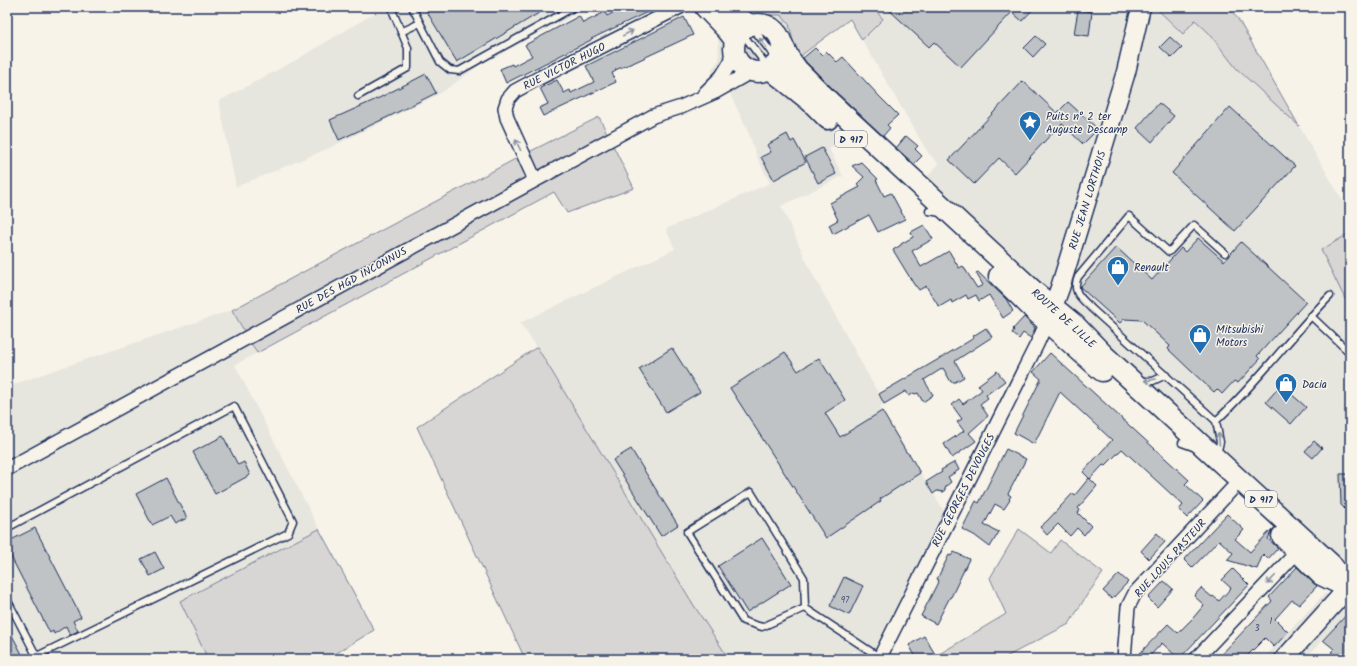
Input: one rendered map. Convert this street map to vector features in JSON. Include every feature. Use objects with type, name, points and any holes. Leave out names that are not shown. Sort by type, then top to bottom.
[{"type":"main road","points":[[705,7],[736,30],[741,65],[774,64],[779,34],[771,27],[761,23],[736,30]]},
{"type":"main road","name":"ROUTE DE LILLE","points":[[1349,589],[1321,575],[1305,560],[1305,553],[1232,490],[1182,443],[1055,318],[916,182],[830,102],[797,69],[789,58],[774,64],[811,102],[929,211],[1055,318],[1075,325],[1104,355],[1331,564],[1349,589]]},
{"type":"street","name":"RUE VICTOR HUGO","points":[[535,180],[507,118],[505,108],[508,99],[515,91],[539,78],[680,7]]},
{"type":"street","name":"RUE JEAN LORTHOIS","points":[[1055,318],[1067,288],[1126,72],[1141,7]]},
{"type":"street","name":"RUE DES HGD INCONNUS","points":[[698,99],[722,76],[736,30]]},
{"type":"street","name":"RUE DES HGD INCONNUS","points":[[7,468],[653,116],[677,108],[715,92],[774,64]]},
{"type":"street","name":"RUE GEORGES DEVOUGES","points":[[879,658],[1037,344],[1055,318]]},
{"type":"street","name":"RUE LOUIS PASTEUR","points":[[1124,659],[1128,607],[1135,593],[1232,490]]},
{"type":"street","points":[[1196,659],[1305,553]]},
{"type":"street","points":[[1284,659],[1349,589]]},
{"type":"lane","points":[[412,7],[440,62],[450,70],[459,71],[574,7]]},
{"type":"lane","points":[[358,96],[408,68],[408,48],[392,12]]},
{"type":"lane","points":[[401,32],[420,23]]},
{"type":"lane","points":[[809,92],[902,175],[916,182]]},
{"type":"lane","points":[[1216,457],[1220,442],[1216,421],[1067,288],[1076,283],[1078,277],[1129,216],[1169,252],[1194,224],[1225,253]]},
{"type":"lane","points":[[1216,421],[1236,402],[1330,296]]},
{"type":"lane","points":[[1311,316],[1350,353]]},
{"type":"lane","points":[[1094,354],[1155,411],[1168,414]]},
{"type":"lane","points":[[1133,382],[1153,381],[1166,375]]},
{"type":"lane","points":[[7,528],[234,406],[293,521],[288,533],[37,657],[7,599]]},
{"type":"lane","points":[[1182,443],[1196,448],[1305,553]]},
{"type":"lane","points":[[751,492],[804,578],[805,608],[762,627],[743,621],[687,532],[751,492]]},
{"type":"lane","points":[[1326,569],[1349,589]]},
{"type":"lane","points":[[805,608],[879,658]]},
{"type":"shaded area","points":[[385,7],[589,7],[481,64],[441,93],[327,149],[236,187],[219,101],[296,60]]},
{"type":"shaded area","points":[[692,7],[1155,7],[1183,34],[1195,20],[1209,33],[1236,68],[1299,126],[1350,213],[1350,233],[1322,250],[1350,309],[1350,567],[1072,311],[923,181],[939,164],[928,153],[850,19],[803,54],[781,87],[844,138],[829,149],[843,176],[781,206],[812,273],[884,404],[880,407],[949,519],[879,659],[870,659],[854,651],[839,659],[729,659],[693,604],[537,347],[520,323],[675,249],[666,229],[770,183],[730,94],[711,70],[719,60],[718,33]]},
{"type":"shaded area","points":[[737,7],[875,7],[875,10],[883,19],[862,40],[850,19],[803,54],[798,62],[789,24],[781,15],[745,15]]},
{"type":"shaded area","points":[[1155,7],[1228,7],[1238,19],[1299,126],[1236,68],[1209,33],[1195,20],[1183,34]]},
{"type":"shaded area","points":[[758,31],[766,33],[772,38],[776,49],[775,53]]},
{"type":"shaded area","points":[[743,40],[761,64],[748,61],[743,50]]},
{"type":"shaded area","points":[[599,117],[634,188],[567,213],[554,192],[257,353],[232,310],[519,157]]},
{"type":"shaded area","points":[[1350,233],[1350,309],[1321,250]]},
{"type":"shaded area","points":[[232,310],[257,353],[235,365],[319,529],[374,630],[327,659],[7,659],[7,387]]},
{"type":"shaded area","points":[[537,347],[693,604],[729,659],[525,659],[417,427]]},
{"type":"shaded area","points":[[319,529],[374,630],[327,659],[208,659],[180,601]]},
{"type":"shaded area","points":[[1019,529],[1051,553],[1060,540],[1103,573],[1069,624],[1002,659],[931,659],[1006,614],[990,578]]},
{"type":"shaded area","points":[[1325,593],[1348,612],[1305,659],[1263,659]]},
{"type":"building","points":[[424,7],[549,7],[457,62]]},
{"type":"building","points":[[624,7],[658,7],[591,39],[506,83],[500,69],[512,64],[513,66],[532,56],[525,45],[579,16],[583,23],[605,12],[607,16]]},
{"type":"building","points":[[886,7],[1035,7],[1022,21],[1012,12],[961,67],[934,42],[929,47]]},
{"type":"building","points":[[1078,10],[1092,12],[1089,36],[1074,34]]},
{"type":"building","points":[[684,17],[693,35],[615,70],[616,71],[612,73],[616,82],[543,116],[539,108],[548,104],[540,88],[557,80],[564,93],[570,90],[571,93],[594,82],[586,66]]},
{"type":"building","points":[[1036,36],[1045,44],[1033,57],[1024,48]]},
{"type":"building","points":[[1170,37],[1182,48],[1172,58],[1160,47]]},
{"type":"building","points":[[815,48],[822,55],[826,51],[837,62],[843,57],[898,115],[887,125],[890,128],[883,136],[806,62],[803,58]]},
{"type":"building","points":[[426,74],[436,93],[339,140],[330,120],[379,98]]},
{"type":"building","points":[[1023,81],[1057,113],[1068,102],[1098,129],[1083,144],[1062,124],[1015,173],[999,158],[974,184],[949,160]]},
{"type":"building","points":[[1159,103],[1174,116],[1152,142],[1137,128]]},
{"type":"building","points":[[1230,107],[1295,166],[1235,231],[1172,173]]},
{"type":"building","points":[[787,134],[791,142],[794,140],[806,162],[774,180],[761,157],[771,152],[767,145]]},
{"type":"building","points":[[906,136],[918,146],[915,149],[922,156],[914,164],[896,148]]},
{"type":"building","points":[[822,148],[836,174],[818,183],[805,157]]},
{"type":"building","points":[[861,162],[878,179],[876,180],[884,196],[891,193],[905,219],[878,232],[869,215],[833,234],[829,225],[838,220],[830,203],[860,187],[857,184],[864,177],[852,166]]},
{"type":"building","points":[[924,225],[933,239],[912,251],[921,267],[949,251],[959,268],[963,266],[977,288],[983,285],[976,273],[978,272],[1006,299],[1013,311],[1003,318],[989,295],[979,301],[976,295],[968,299],[966,295],[952,303],[951,300],[939,307],[926,286],[919,290],[893,250],[913,237],[911,232]]},
{"type":"building","points":[[1198,238],[1224,261],[1241,242],[1306,302],[1257,356],[1260,359],[1238,383],[1234,381],[1222,394],[1217,389],[1214,392],[1190,370],[1168,349],[1170,346],[1142,320],[1124,319],[1120,323],[1080,287],[1116,247],[1152,280],[1181,248],[1185,252]]},
{"type":"building","points":[[1024,317],[1035,328],[1031,338],[1023,333],[1019,339],[1012,333],[1014,330],[1013,329]]},
{"type":"building","points":[[986,328],[992,337],[955,361],[964,377],[955,382],[951,382],[943,368],[924,380],[933,395],[923,402],[918,393],[914,393],[909,396],[906,391],[884,404],[879,394],[974,338],[973,336]]},
{"type":"building","points":[[672,348],[700,392],[666,412],[639,369]]},
{"type":"building","points":[[785,352],[798,371],[819,358],[845,400],[825,413],[840,437],[882,411],[920,473],[880,499],[881,501],[826,538],[730,388]]},
{"type":"building","points":[[1050,353],[1189,480],[1185,484],[1203,501],[1187,518],[1179,510],[1183,505],[1122,449],[1105,466],[1103,465],[1090,479],[1083,472],[1112,440],[1060,392],[1034,444],[1014,433],[1041,379],[1033,372]]},
{"type":"building","points":[[997,371],[1005,381],[986,395],[988,398],[980,404],[988,416],[969,433],[976,441],[952,458],[944,444],[964,431],[957,422],[962,419],[952,405],[959,399],[963,404],[982,390],[978,385]]},
{"type":"building","name":"Dacia","points":[[1281,385],[1306,407],[1291,424],[1266,402]]},
{"type":"building","points":[[223,436],[238,465],[244,462],[250,475],[215,494],[193,452]]},
{"type":"building","points":[[1314,441],[1322,448],[1313,458],[1305,451]]},
{"type":"building","points":[[631,449],[678,525],[661,536],[613,460]]},
{"type":"building","points":[[1006,449],[1026,459],[1008,494],[1011,496],[1009,499],[1010,500],[1004,509],[995,504],[984,525],[999,532],[990,547],[974,535],[962,529],[976,501],[979,503]]},
{"type":"building","points":[[955,462],[959,470],[948,477],[951,482],[946,486],[944,492],[937,491],[933,494],[926,482],[942,472],[941,470]]},
{"type":"building","points":[[1340,474],[1350,474],[1350,514],[1341,505]]},
{"type":"building","points":[[166,478],[187,518],[175,524],[170,516],[152,525],[136,494]]},
{"type":"building","points":[[1089,478],[1097,486],[1078,508],[1080,510],[1078,513],[1091,526],[1084,535],[1077,528],[1070,536],[1058,524],[1047,535],[1040,527],[1073,493],[1075,495]]},
{"type":"building","points":[[1227,514],[1244,530],[1235,539],[1250,552],[1272,529],[1268,539],[1278,548],[1268,559],[1263,554],[1257,569],[1227,560],[1233,553],[1219,540],[1192,568],[1184,560]]},
{"type":"building","points":[[35,528],[81,617],[73,621],[78,631],[70,635],[66,626],[54,634],[53,631],[50,633],[7,549],[7,542]]},
{"type":"building","points":[[1157,533],[1165,542],[1149,559],[1141,551]]},
{"type":"building","points":[[762,538],[791,584],[747,612],[718,566]]},
{"type":"building","points":[[155,552],[164,569],[150,576],[141,559]]},
{"type":"building","points":[[954,552],[969,559],[936,624],[921,616],[939,580],[937,579],[949,555],[951,556]]},
{"type":"building","points":[[1297,567],[1317,586],[1299,605],[1292,600],[1275,619],[1288,632],[1274,647],[1265,638],[1244,659],[1217,659],[1272,601],[1269,597]]},
{"type":"building","points":[[1233,569],[1249,585],[1179,659],[1162,643],[1147,659],[1139,654],[1168,624],[1178,633],[1193,618],[1204,605],[1194,596],[1201,588],[1219,601],[1231,588],[1222,580]]},
{"type":"building","points":[[1119,574],[1128,582],[1112,599],[1103,591]]},
{"type":"building","points":[[844,577],[863,586],[849,615],[830,606]]},
{"type":"building","points":[[1164,581],[1173,589],[1157,607],[1148,598]]},
{"type":"building","points":[[1350,611],[1350,659],[1339,659],[1331,652],[1334,649],[1323,640]]},
{"type":"building","points":[[7,626],[23,656],[18,659],[7,659]]},
{"type":"building","points":[[924,636],[935,654],[926,659],[917,659],[909,645]]},
{"type":"place","name":"Puits n° 2 ter Auguste Descamp","points":[[1030,142]]},
{"type":"place","name":"Renault","points":[[1118,286]]},
{"type":"place","name":"Mitsubishi Motors","points":[[1200,354]]},
{"type":"place","name":"Dacia","points":[[1286,404]]}]
